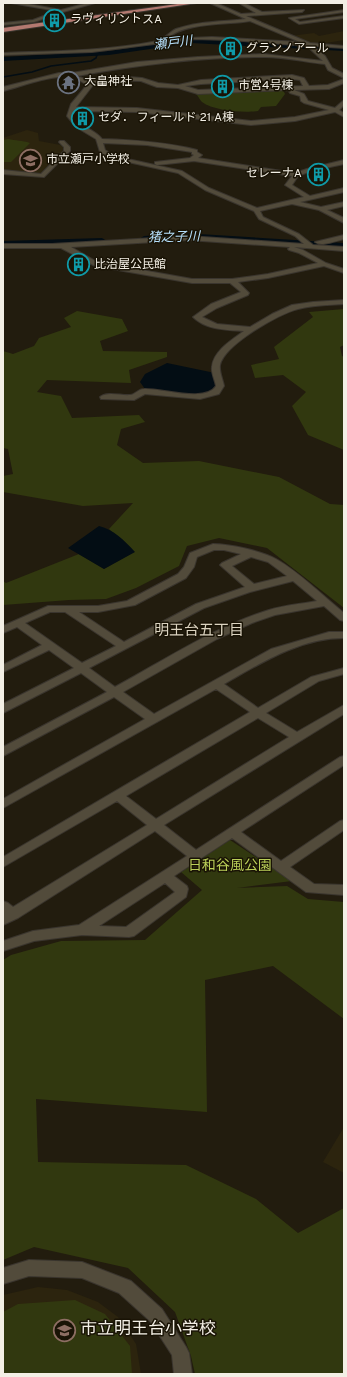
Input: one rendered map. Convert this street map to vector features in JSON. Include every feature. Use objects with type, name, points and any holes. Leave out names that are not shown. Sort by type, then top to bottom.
[{"type":"main road","points":[[3,30],[196,3]]},
{"type":"street","points":[[13,3],[51,8],[61,11]]},
{"type":"street","points":[[3,24],[34,21],[61,11],[93,3]]},
{"type":"street","points":[[212,3],[309,45],[316,50],[330,69],[344,76]]},
{"type":"street","points":[[241,3],[260,13]]},
{"type":"street","points":[[51,8],[59,5]]},
{"type":"street","points":[[293,6],[338,24]]},
{"type":"street","points":[[240,15],[304,11],[344,6]]},
{"type":"street","points":[[344,11],[291,18],[299,23],[344,17]]},
{"type":"street","points":[[163,41],[173,32],[189,26],[249,20]]},
{"type":"street","points":[[3,54],[56,53],[120,49],[163,41],[210,38],[344,46]]},
{"type":"street","points":[[120,49],[127,53]]},
{"type":"street","points":[[316,50],[344,52]]},
{"type":"street","points":[[3,89],[59,75],[72,75],[135,62],[156,64],[198,58],[254,55],[327,63]]},
{"type":"street","points":[[330,69],[344,67]]},
{"type":"street","points":[[72,75],[90,85],[74,104],[70,116],[75,125],[93,133],[102,145],[102,151],[112,157],[180,172],[207,189],[256,210],[261,218],[286,229],[306,243],[344,249]]},
{"type":"street","points":[[86,82],[116,78],[142,80],[157,85],[178,86],[208,82],[298,78],[302,80],[307,88]]},
{"type":"street","points":[[277,78],[284,87]]},
{"type":"street","points":[[228,81],[235,89]]},
{"type":"street","points":[[208,82],[214,90]]},
{"type":"street","points":[[178,86],[198,92],[328,87],[344,82]]},
{"type":"street","points":[[292,88],[292,92],[302,95],[304,101],[336,110],[344,115]]},
{"type":"street","points":[[73,109],[137,110],[251,123],[296,119],[336,110],[344,102]]},
{"type":"street","points":[[98,141],[139,142],[180,148],[200,155],[194,159]]},
{"type":"street","points":[[3,172],[42,176],[67,151],[67,147],[62,142]]},
{"type":"street","points":[[149,165],[162,162],[194,159],[296,175]]},
{"type":"street","points":[[308,197],[288,184],[296,175],[309,170],[344,162]]},
{"type":"street","points":[[256,210],[344,190]]},
{"type":"street","points":[[334,192],[344,198]]},
{"type":"street","points":[[293,202],[321,210],[344,221]]},
{"type":"street","points":[[321,210],[344,204]]},
{"type":"street","points":[[325,242],[344,237]]},
{"type":"street","points":[[3,246],[61,245],[184,238],[263,242],[325,242],[344,244]]},
{"type":"street","points":[[263,242],[301,251],[324,264],[344,271]]},
{"type":"street","points":[[61,245],[95,264],[192,281],[232,282],[324,264]]},
{"type":"street","points":[[232,282],[245,293],[214,306],[197,317],[200,321],[221,327],[251,329]]},
{"type":"street","points":[[104,397],[134,398],[143,391],[200,397],[216,392],[220,386],[215,367],[217,361],[227,347],[251,329],[287,310],[297,307],[344,302]]},
{"type":"street","points":[[3,630],[48,609],[98,609],[130,603],[182,576],[189,567],[194,555],[212,547],[224,547],[271,560],[344,618]]},
{"type":"street","points":[[250,554],[225,565],[251,587]]},
{"type":"street","points":[[3,709],[200,606],[227,594],[251,587],[295,578]]},
{"type":"street","points":[[3,752],[213,637],[248,621],[273,612],[325,603]]},
{"type":"street","points":[[66,609],[124,646]]},
{"type":"street","points":[[18,623],[154,720]]},
{"type":"street","points":[[3,804],[275,651],[328,635],[344,635]]},
{"type":"street","points":[[3,669],[50,645]]},
{"type":"street","points":[[3,863],[315,678],[344,671]]},
{"type":"street","points":[[217,684],[257,712],[297,737]]},
{"type":"street","points":[[3,906],[8,918],[344,709]]},
{"type":"street","points":[[82,930],[344,760]]},
{"type":"street","points":[[117,795],[196,856]]},
{"type":"street","points":[[281,867],[344,824]]},
{"type":"street","points":[[232,832],[311,889],[344,890]]},
{"type":"street","points":[[3,946],[33,936],[82,930],[129,932],[181,894],[182,889],[165,876]]},
{"type":"street","points":[[3,1276],[29,1268],[82,1270],[125,1287],[156,1315],[180,1353],[183,1374]]},
{"type":"shaded area","points":[[344,31],[344,40],[320,44],[313,44],[290,36],[314,33],[319,36]]},
{"type":"shaded area","name":"市立瀬戸小学校","points":[[27,130],[38,133],[39,141],[66,146],[66,150],[41,174],[3,171],[3,138]]},
{"type":"shaded area","points":[[167,363],[215,373],[218,384],[212,391],[198,394],[169,393],[145,389],[140,382],[145,374]]},
{"type":"shaded area","points":[[99,526],[118,536],[135,552],[104,569],[68,548]]},
{"type":"shaded area","points":[[344,1127],[344,1173],[323,1162]]},
{"type":"shaded area","name":"市立明王台小学校","points":[[38,1287],[67,1290],[98,1302],[118,1317],[136,1344],[141,1374],[3,1374],[3,1295]]},
{"type":"green space","points":[[283,90],[285,94],[276,106],[261,107],[258,111],[252,112],[229,111],[207,105],[202,102],[196,94]]},
{"type":"green space","points":[[8,139],[30,143],[11,162],[3,162],[3,140]]},
{"type":"green space","points":[[344,309],[344,345],[340,347],[342,356],[344,357],[344,450],[308,435],[292,406],[306,392],[283,375],[255,378],[251,365],[279,359],[274,347],[313,317],[309,312]]},
{"type":"green space","points":[[77,311],[122,319],[128,331],[100,341],[103,351],[167,352],[167,357],[129,370],[131,383],[47,380],[37,392],[61,396],[72,418],[139,415],[145,422],[121,429],[117,445],[143,463],[199,461],[279,477],[330,504],[344,505],[344,608],[267,548],[219,538],[187,546],[179,566],[136,588],[106,599],[3,605],[3,581],[6,583],[79,554],[104,569],[134,552],[109,529],[133,503],[83,506],[3,492],[3,476],[13,474],[8,449],[3,448],[3,351],[13,354],[34,346],[39,338],[71,327],[64,318]]},
{"type":"green space","name":"日和谷風公園","points":[[230,840],[292,881],[237,888],[287,886],[308,899],[344,902],[344,1019],[273,966],[205,980],[207,1112],[36,1099],[38,1162],[186,1165],[256,1199],[298,1233],[344,1208],[344,1374],[195,1374],[191,1356],[175,1312],[128,1268],[34,1247],[3,1260],[3,960],[11,955],[61,941],[145,940],[202,890],[181,872]]},
{"type":"green space","name":"市立明王台小学校","points":[[75,1300],[105,1314],[130,1346],[132,1374],[3,1374],[3,1312],[18,1304]]},
{"type":"waterway","name":"瀬戸川","points":[[3,59],[109,53],[191,41],[344,49]]},
{"type":"waterway","points":[[3,77],[32,72],[51,66],[91,61],[96,58],[97,55],[93,54]]},
{"type":"waterway","name":"猪之子川","points":[[144,239],[183,236],[344,246]]},
{"type":"waterway","name":"猪之子川","points":[[3,244],[102,241]]},
{"type":"place","name":"ラヴィリントスA","points":[[54,20]]},
{"type":"place","name":"グランノアール","points":[[231,49]]},
{"type":"place","name":"大畠神社","points":[[68,82]]},
{"type":"place","name":"市営4号棟","points":[[223,86]]},
{"type":"place","name":"セダ． フィールド 21 A棟","points":[[83,118]]},
{"type":"place","name":"市立瀬戸小学校","points":[[30,160]]},
{"type":"place","name":"セレーナA","points":[[318,174]]},
{"type":"place","name":"比治屋公民館","points":[[79,265]]},
{"type":"place","name":"市立明王台小学校","points":[[65,1330]]},
{"type":"district","name":"明王台五丁目","points":[[199,631]]}]
